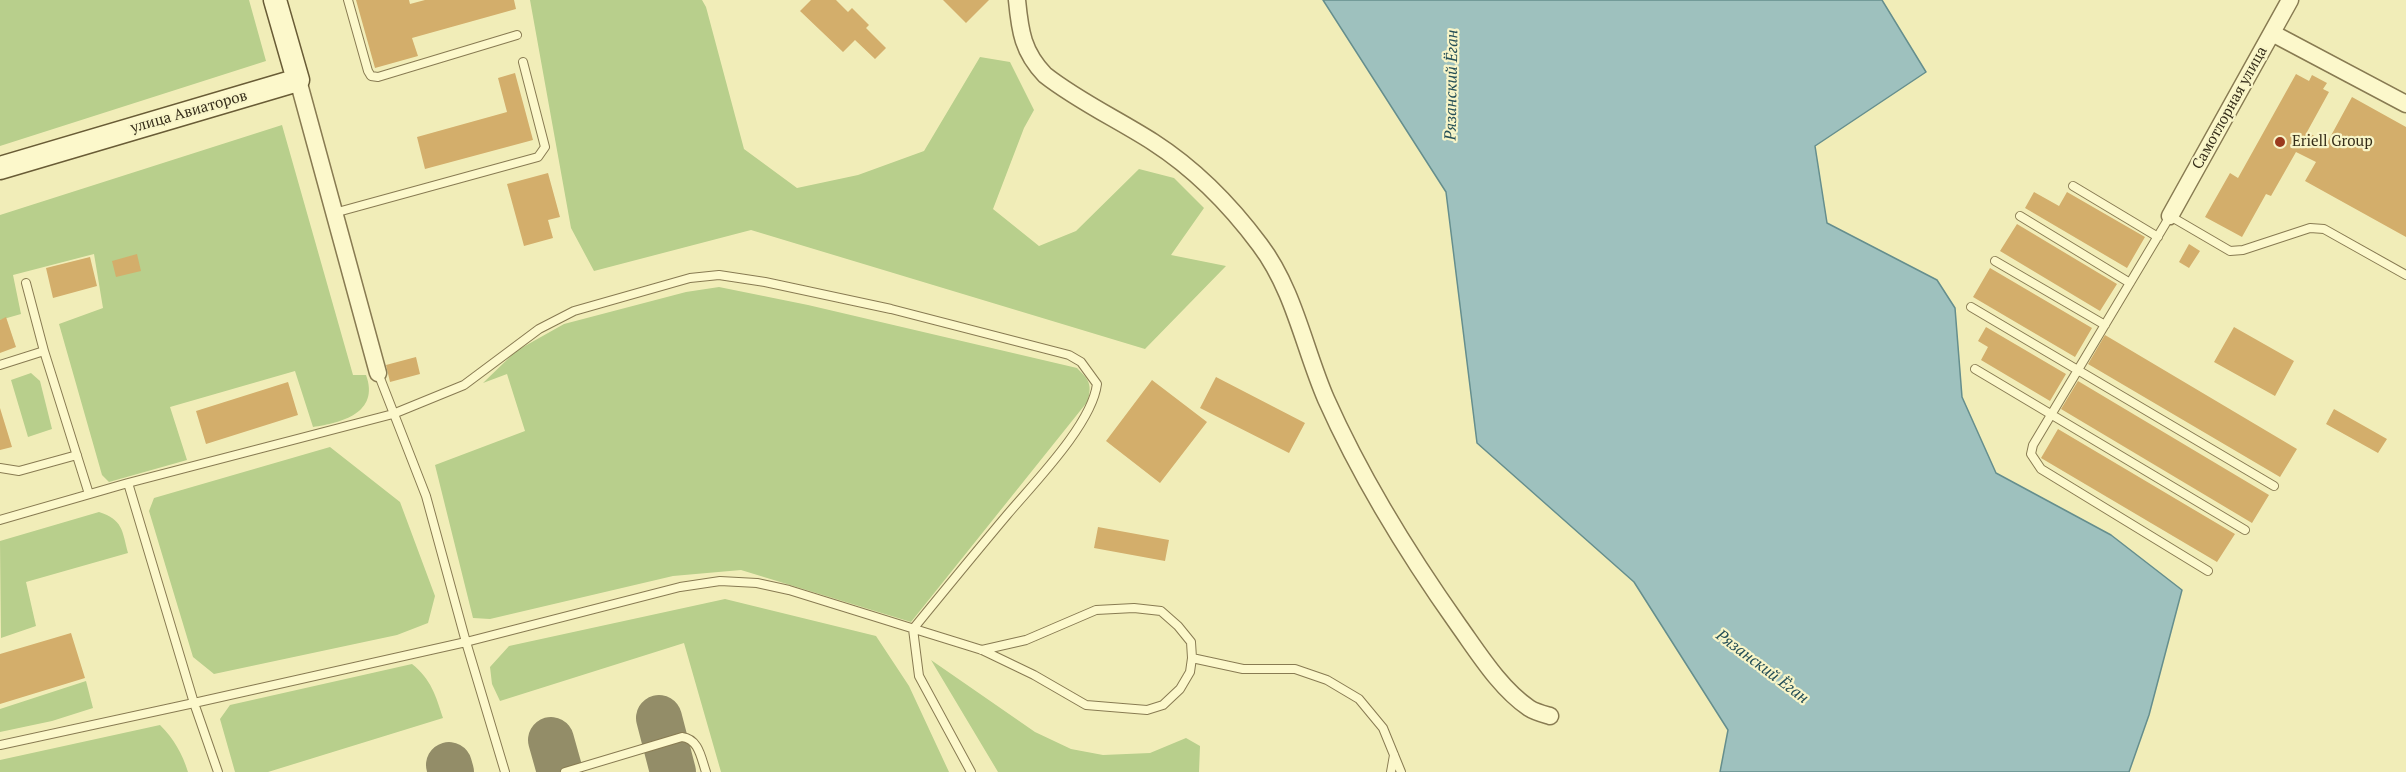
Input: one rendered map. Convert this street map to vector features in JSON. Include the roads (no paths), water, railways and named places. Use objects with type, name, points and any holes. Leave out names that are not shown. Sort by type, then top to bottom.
[{"type":"main road","points":[[275,0],[298,80]]},
{"type":"main road","name":"улица Авиаторов","points":[[0,168],[298,80]]},
{"type":"street","points":[[1017,0],[1024,46],[1032,62],[1045,75],[1155,143],[1184,165],[1238,216],[1263,248],[1280,279],[1326,398],[1360,469],[1398,537],[1486,664],[1514,695],[1531,709],[1550,716]]},
{"type":"street","name":"Самотлорная улица","points":[[2170,216],[2290,0]]},
{"type":"street","points":[[2272,33],[2406,104]]},
{"type":"street","points":[[298,80],[378,372]]},
{"type":"lane","points":[[348,0],[371,76],[378,77],[517,35]]},
{"type":"lane","points":[[334,213],[538,157],[545,147],[523,62]]},
{"type":"lane","points":[[2073,186],[2158,237]]},
{"type":"lane","points":[[2020,216],[2130,283]]},
{"type":"lane","points":[[2208,571],[2041,469],[2034,462],[2031,454],[2033,445],[2170,216],[2230,251],[2243,250],[2310,228],[2324,228],[2406,275]]},
{"type":"lane","points":[[1995,261],[2105,325]]},
{"type":"lane","points":[[0,520],[128,483],[393,414],[464,385],[539,329],[574,311],[690,278],[719,275],[891,309],[1069,355],[1081,362],[1097,384],[1095,397],[1085,417],[1047,467],[912,629],[920,676],[971,772]]},
{"type":"lane","points":[[26,283],[44,351],[89,494]]},
{"type":"lane","points":[[1971,307],[2274,486]]},
{"type":"lane","points":[[0,365],[44,351]]},
{"type":"lane","points":[[1975,369],[2245,530]]},
{"type":"lane","points":[[378,372],[426,496],[505,772]]},
{"type":"lane","points":[[0,468],[19,471],[77,454]]},
{"type":"lane","points":[[128,483],[194,703],[218,772]]},
{"type":"lane","points":[[0,745],[466,642],[680,587],[720,581],[757,583],[789,590],[982,650],[1034,675],[1086,705],[1147,710],[1163,705],[1180,689],[1190,672],[1192,658],[1191,642],[1178,626],[1161,612],[1134,608],[1096,610],[1026,640],[982,650]]},
{"type":"lane","points":[[1192,658],[1243,669],[1295,669],[1327,680],[1359,699],[1383,728],[1401,772]]},
{"type":"lane","points":[[565,772],[682,737],[693,740],[697,745],[706,772]]},
{"type":"lane","points":[[1391,772],[1394,754]]},
{"type":"water","name":"Рязанский Ёган","points":[[1323,0],[1882,0],[1926,72],[1815,146],[1827,223],[1937,280],[1955,308],[1962,397],[1996,473],[2111,535],[2182,590],[2149,715],[2129,772],[1720,772],[1728,730],[1634,582],[1477,443],[1446,192]]},
{"type":"place","name":"Eriell Group","points":[[2280,142]]}]
